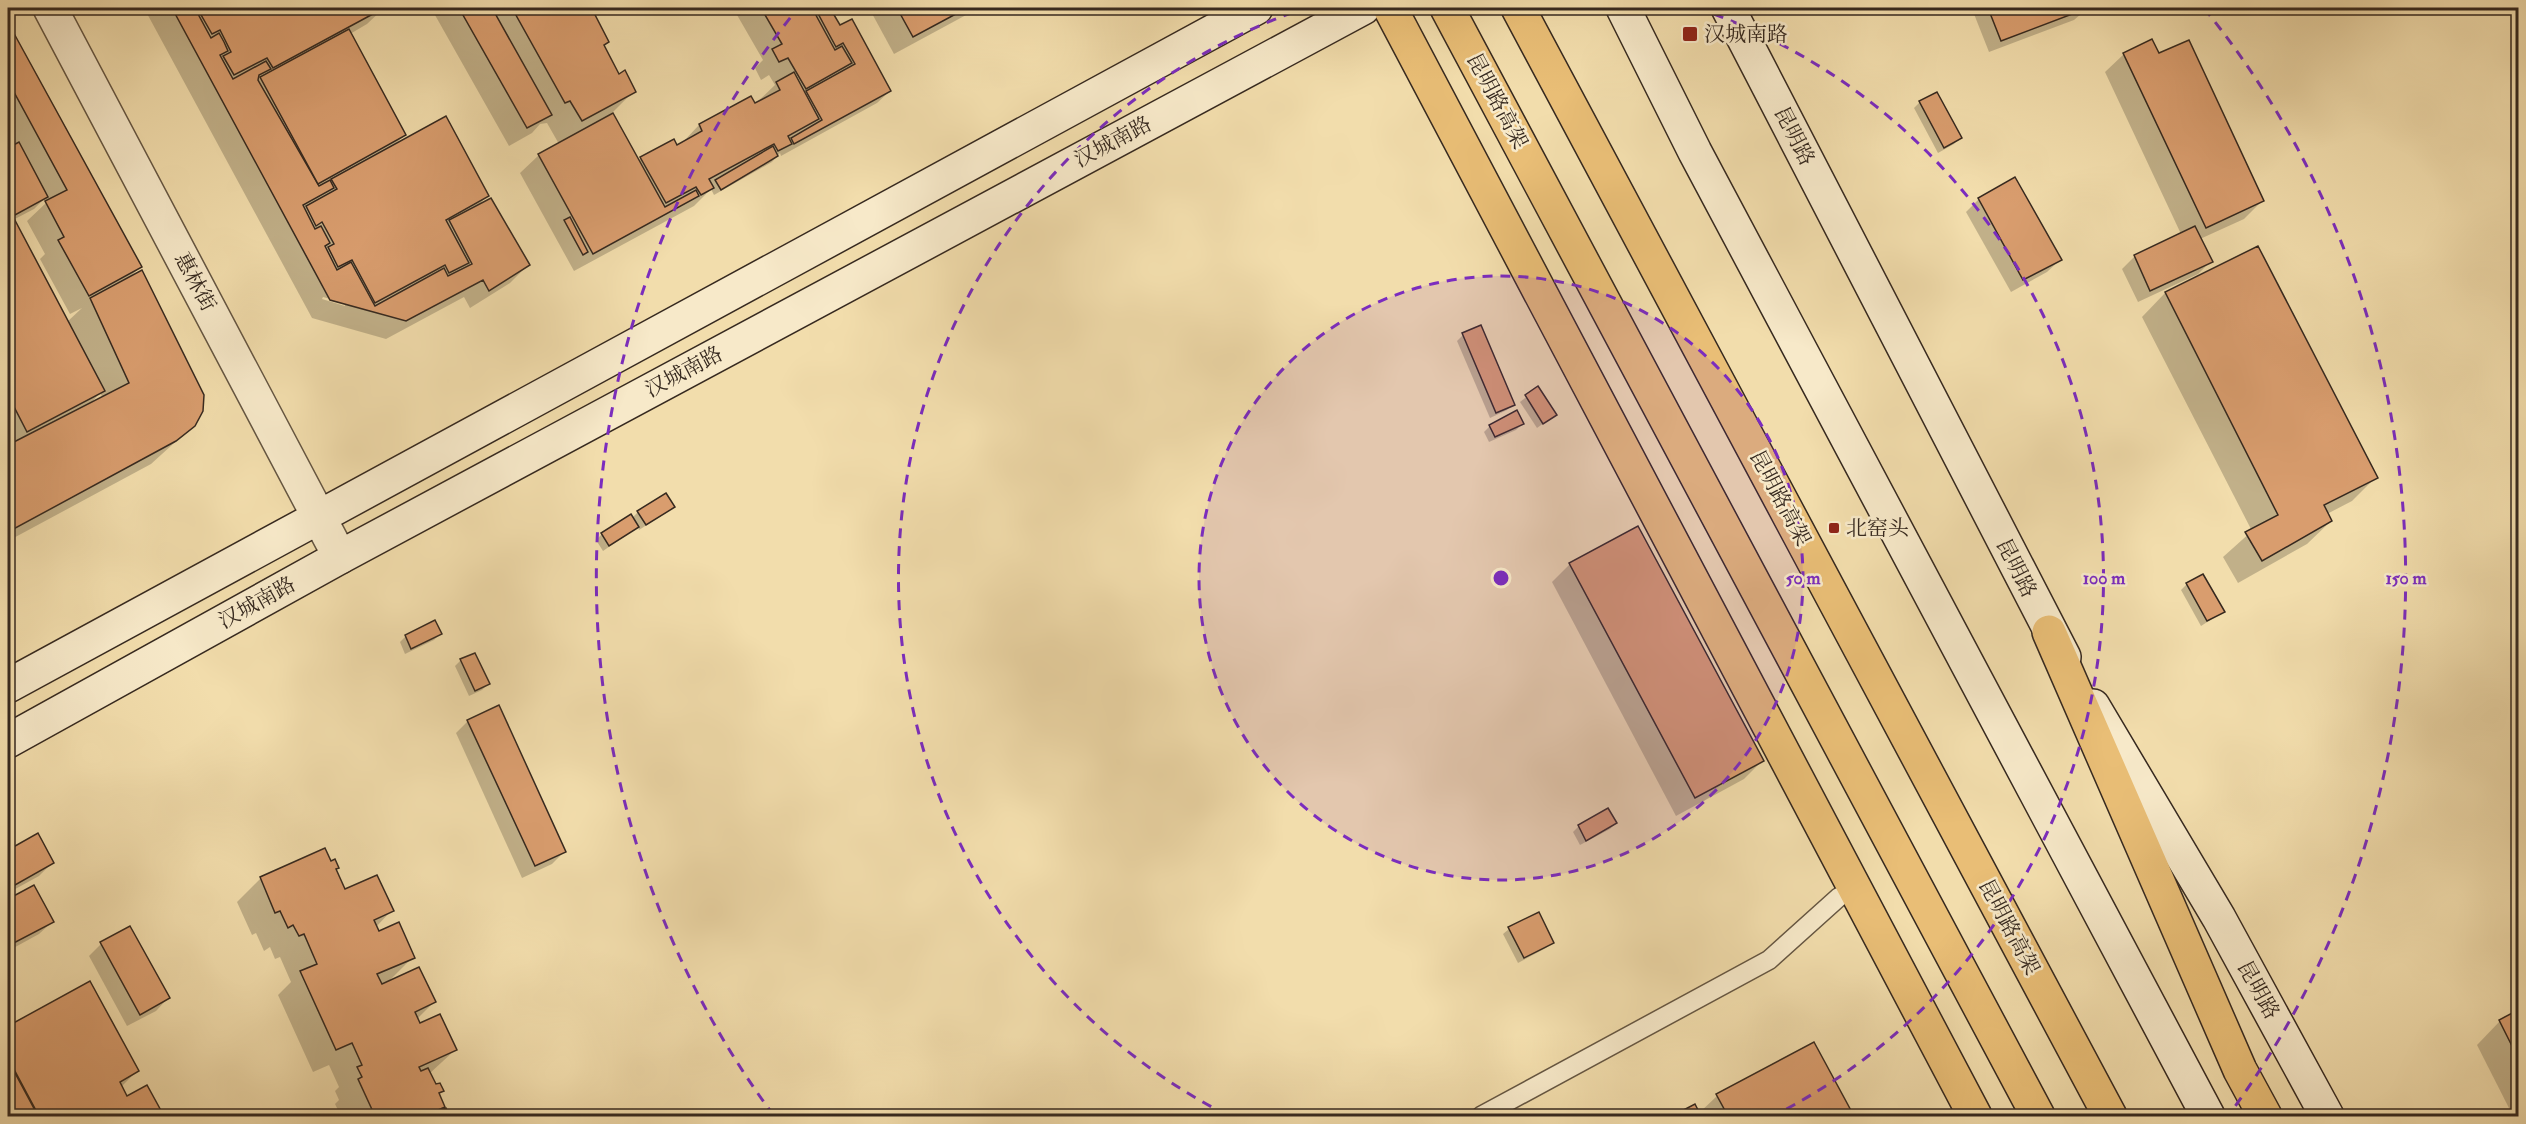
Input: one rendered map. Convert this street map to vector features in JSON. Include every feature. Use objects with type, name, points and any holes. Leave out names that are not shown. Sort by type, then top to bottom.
[{"type":"highway","points":[[1390,8],[1975,1116]]},
{"type":"highway","name":"昆明路高架","points":[[1447,8],[2038,1116]]},
{"type":"highway","name":"昆明路高架","points":[[1518,8],[2110,1116]]},
{"type":"highway","points":[[2049,632],[2240,1070],[2265,1116]]},
{"type":"main road","name":"惠林街","points":[[50,8],[340,556]]},
{"type":"main road","points":[[8,686],[1256,8]]},
{"type":"main road","name":"汉城南路","points":[[8,741],[340,556],[1363,8]]},
{"type":"main road","points":[[1623,8],[1695,153],[2208,1116]]},
{"type":"main road","name":"昆明路","points":[[1728,8],[2049,632],[2219,918],[2327,1116]]},
{"type":"lane","points":[[1481,1116],[1769,960],[1839,897]]},
{"type":"building","points":[[172,8],[206,8],[197,12],[211,38],[219,33],[224,42],[228,51],[220,55],[233,79],[266,61],[271,69],[259,75],[258,80],[319,186],[330,180],[334,188],[303,205],[315,229],[321,226],[330,243],[325,246],[337,270],[351,262],[375,306],[444,268],[448,276],[472,264],[449,220],[491,198],[530,265],[489,291],[483,280],[406,321],[330,300]]},
{"type":"building","points":[[210,8],[384,8],[273,68],[267,58],[234,75],[223,56],[231,52],[220,30],[212,34],[200,13]]},
{"type":"building","points":[[459,8],[492,8],[552,115],[527,128]]},
{"type":"building","points":[[512,8],[582,8],[585,12],[592,9],[609,42],[604,45],[619,74],[625,70],[636,92],[582,121],[570,101],[565,103]]},
{"type":"building","points":[[761,8],[812,8],[835,50],[842,46],[852,63],[806,89],[788,58],[779,62],[772,49],[782,44]]},
{"type":"building","points":[[815,8],[830,8],[840,25],[852,19],[891,91],[794,144],[791,138],[822,120],[806,91],[855,64],[843,43],[836,47]]},
{"type":"building","points":[[897,8],[967,8],[913,37]]},
{"type":"building","points":[[1988,8],[2088,8],[2001,41]]},
{"type":"building","points":[[11,28],[142,267],[89,296],[58,240],[64,237],[45,201],[67,190],[8,81],[8,31]]},
{"type":"building","points":[[349,29],[406,135],[318,184],[260,77]]},
{"type":"building","points":[[2152,39],[2159,53],[2189,40],[2264,201],[2206,228],[2123,53]]},
{"type":"building","points":[[794,72],[819,119],[788,136],[792,144],[778,151],[774,144],[709,179],[714,188],[701,195],[696,187],[666,203],[640,157],[674,139],[677,145],[702,131],[699,124],[751,96],[755,103],[780,90],[776,82]]},
{"type":"building","points":[[1937,92],[1962,138],[1944,148],[1919,101]]},
{"type":"building","points":[[613,113],[665,207],[696,190],[699,196],[593,254],[538,154]]},
{"type":"building","points":[[446,116],[489,196],[446,220],[469,263],[449,273],[445,265],[375,303],[352,260],[338,267],[328,247],[334,244],[322,222],[316,226],[306,206],[337,189],[331,179]]},
{"type":"building","points":[[19,142],[48,197],[15,215],[8,201],[8,148]]},
{"type":"building","points":[[773,146],[778,156],[721,190],[715,180]]},
{"type":"building","points":[[2015,177],[2062,260],[2023,280],[1978,198]]},
{"type":"building","points":[[8,207],[105,391],[27,432],[8,395]]},
{"type":"building","points":[[570,217],[588,252],[583,255],[564,220]]},
{"type":"building","points":[[2195,226],[2213,262],[2150,291],[2134,255]]},
{"type":"building","points":[[2258,246],[2378,478],[2324,505],[2332,521],[2262,561],[2245,532],[2278,515],[2165,292]]},
{"type":"building","points":[[142,270],[204,395],[203,411],[195,426],[176,441],[8,532],[8,445],[129,383],[90,298]]},
{"type":"building","points":[[1481,325],[1515,405],[1496,413],[1462,333]]},
{"type":"building","points":[[1538,386],[1557,415],[1543,424],[1525,395]]},
{"type":"building","points":[[1517,410],[1524,424],[1495,437],[1489,425]]},
{"type":"building","points":[[666,493],[675,507],[646,525],[637,511]]},
{"type":"building","points":[[631,514],[639,527],[609,546],[601,533]]},
{"type":"building","points":[[1638,526],[1764,761],[1695,798],[1569,563]]},
{"type":"building","points":[[2203,574],[2225,612],[2207,621],[2186,583]]},
{"type":"building","points":[[435,620],[442,634],[411,649],[405,635]]},
{"type":"building","points":[[475,653],[490,684],[475,691],[460,659]]},
{"type":"building","points":[[499,705],[566,852],[535,866],[467,720]]},
{"type":"building","points":[[1608,808],[1617,823],[1586,841],[1578,825]]},
{"type":"building","points":[[38,833],[54,863],[8,889],[8,850]]},
{"type":"building","points":[[325,848],[331,861],[335,859],[339,868],[336,869],[345,889],[377,875],[394,911],[374,920],[379,931],[399,922],[415,958],[377,974],[382,984],[419,967],[436,1002],[415,1012],[420,1023],[440,1014],[457,1050],[419,1067],[421,1071],[428,1068],[436,1084],[440,1083],[444,1091],[439,1093],[445,1107],[424,1116],[375,1116],[358,1079],[362,1077],[357,1067],[362,1065],[352,1043],[336,1050],[300,971],[317,964],[304,934],[299,936],[293,925],[288,928],[280,911],[275,913],[260,877]]},
{"type":"building","points":[[34,885],[54,922],[8,946],[8,899]]},
{"type":"building","points":[[1539,912],[1554,943],[1524,958],[1508,927]]},
{"type":"building","points":[[130,926],[170,998],[140,1015],[100,942]]},
{"type":"building","points":[[90,981],[139,1071],[120,1082],[127,1096],[147,1085],[164,1116],[39,1116],[8,1058],[8,1026]]},
{"type":"building","points":[[2518,1010],[2518,1058],[2499,1020]]},
{"type":"building","points":[[1814,1042],[1854,1116],[1728,1116],[1716,1094]]},
{"type":"building","points":[[8,1060],[38,1116],[8,1116]]},
{"type":"building","points":[[1695,1104],[1701,1116],[1672,1116]]},
{"type":"building","points":[[446,1108],[450,1116],[428,1116]]},
{"type":"place","name":"汉城南路","points":[[1690,34]]},
{"type":"place","name":"北窑头","points":[[1834,528]]}]
